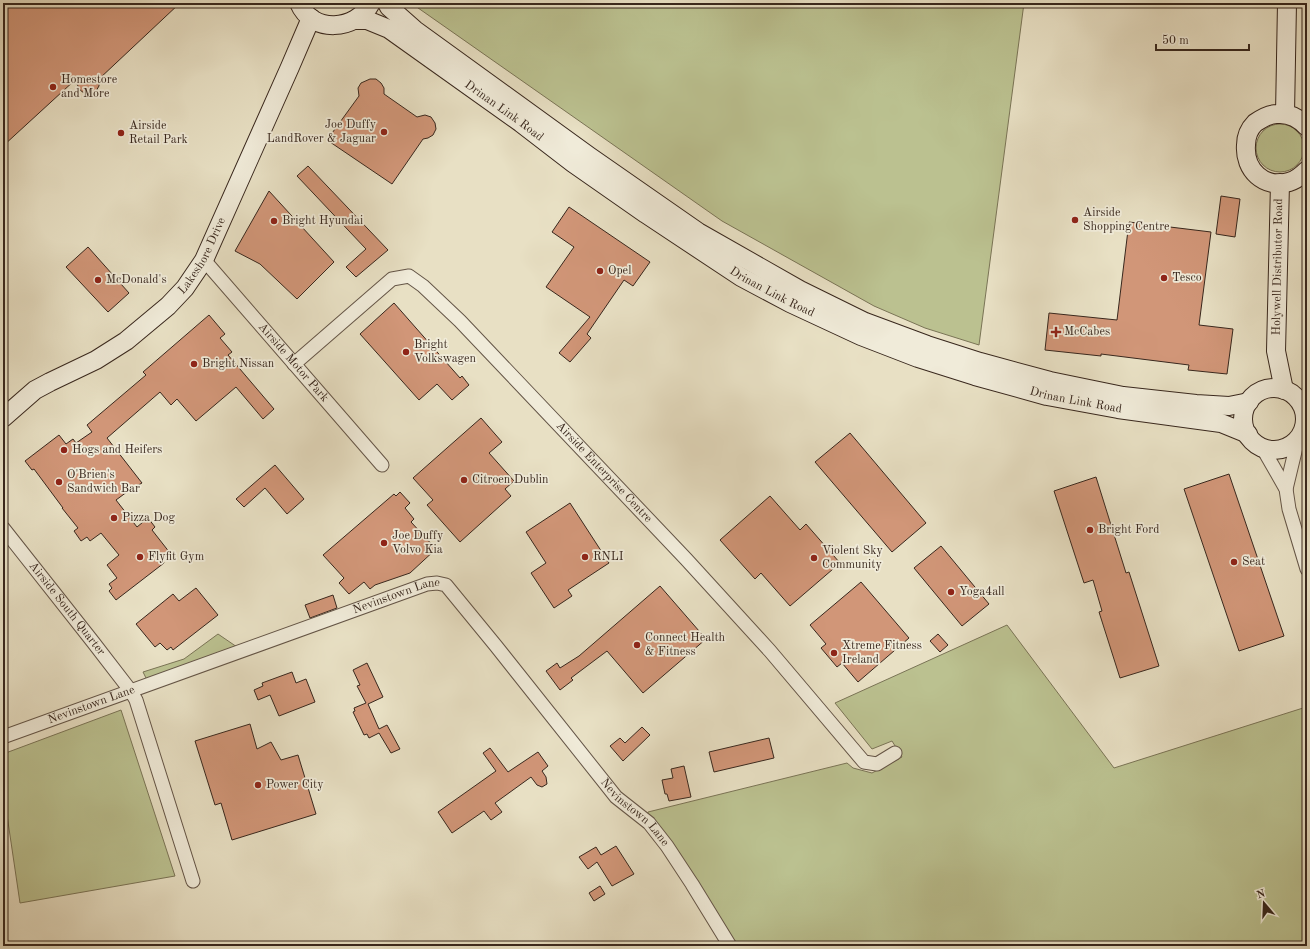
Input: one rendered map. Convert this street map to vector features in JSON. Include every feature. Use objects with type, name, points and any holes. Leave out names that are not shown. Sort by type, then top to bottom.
[{"type":"main road","points":[[299,3],[301,8],[311,18],[321,23],[333,26],[355,20],[364,13],[371,3]]},
{"type":"main road","name":"Drinan Link Road","points":[[387,3],[415,30],[589,156],[698,232],[800,290],[865,322],[927,345],[980,362],[1050,381],[1123,396],[1228,406],[1255,396]]},
{"type":"main road","points":[[1285,114],[1287,3]]},
{"type":"main road","name":"Lakeshore Drive","points":[[3,418],[35,390],[96,360],[126,342],[168,306],[185,288],[204,260],[311,18]]},
{"type":"main road","name":"Drinan Link Road","points":[[355,20],[367,20],[389,29],[521,123],[591,176],[741,277],[790,303],[861,336],[918,358],[1047,396],[1118,409],[1221,423],[1248,434]]},
{"type":"main road","points":[[1307,127],[1303,122],[1294,116],[1285,114],[1272,114],[1261,118],[1252,126],[1246,137],[1245,153],[1246,160],[1251,169],[1259,177],[1269,182],[1290,182],[1300,177],[1307,170]]},
{"type":"main road","name":"Holywell Distributor Road","points":[[1255,396],[1276,351],[1280,183]]},
{"type":"main road","name":"Holywell Distributor Road","points":[[1276,351],[1296,396]]},
{"type":"main road","points":[[1269,388],[1296,396],[1302,405],[1305,414],[1305,422],[1303,433],[1290,446],[1271,450],[1254,442],[1248,434],[1244,426],[1245,409],[1255,396],[1269,388]]},
{"type":"street","name":"Airside Motor Park","points":[[204,260],[382,465]]},
{"type":"street","name":"Airside Enterprise Centre","points":[[294,364],[392,279],[409,276],[414,279],[460,322],[686,559],[770,651],[864,762],[877,764],[895,753]]},
{"type":"street","points":[[1286,489],[1303,433]]},
{"type":"street","points":[[1262,447],[1286,489],[1289,509],[1307,569]]},
{"type":"street","name":"Airside South Quarter","points":[[3,528],[130,690],[136,700],[193,881]]},
{"type":"street","name":"Nevinstown Lane","points":[[3,737],[427,584],[437,583],[446,585],[616,797],[650,824],[667,846],[692,884],[730,946]]},
{"type":"green space","points":[[411,3],[1024,3],[979,345],[925,328],[874,306],[722,221]]},
{"type":"green space","points":[[1275,124],[1285,124],[1297,131],[1304,143],[1304,153],[1297,165],[1285,172],[1275,172],[1267,168],[1260,161],[1256,153],[1256,143],[1260,135],[1267,128]]},
{"type":"green space","points":[[1007,625],[1114,768],[1303,708],[1307,709],[1307,946],[730,946],[645,820],[648,812],[847,763],[853,768],[872,773],[902,757],[892,741],[872,749],[835,703]]},
{"type":"green space","points":[[218,634],[237,647],[147,680],[143,672],[184,659]]},
{"type":"green space","points":[[121,710],[175,876],[20,903],[3,788],[3,754]]},
{"type":"building","points":[[3,3],[180,3],[99,79],[99,86],[96,91],[90,94],[84,93],[80,90],[75,80],[3,146]]},
{"type":"building","name":"Joe Duffy LandRover & Jaguar","points":[[370,79],[376,79],[381,83],[384,88],[384,94],[417,117],[425,115],[431,117],[435,123],[436,129],[433,135],[423,139],[392,184],[327,140],[359,96],[358,88],[361,83]]},
{"type":"building","points":[[308,166],[388,250],[356,277],[346,267],[366,249],[297,176]]},
{"type":"building","name":"Bright Hyundai","points":[[269,191],[334,262],[297,299],[260,264],[235,251]]},
{"type":"building","points":[[1221,196],[1240,199],[1235,237],[1216,234]]},
{"type":"building","name":"Opel","points":[[569,207],[650,262],[633,286],[624,280],[587,334],[591,338],[570,362],[559,353],[590,317],[546,287],[574,247],[552,232]]},
{"type":"building","name":"Tesco","points":[[1129,222],[1211,232],[1199,325],[1233,329],[1227,374],[1188,370],[1189,365],[1101,354],[1101,356],[1045,350],[1049,313],[1117,320]]},
{"type":"building","name":"McDonald's","points":[[88,247],[129,293],[108,312],[66,267]]},
{"type":"building","name":"Bright Volkswagen","points":[[394,303],[460,378],[462,376],[469,385],[452,400],[437,384],[419,400],[360,334]]},
{"type":"building","points":[[209,315],[225,334],[220,338],[232,352],[228,355],[274,409],[263,419],[236,387],[196,421],[177,399],[171,405],[160,392],[107,438],[142,483],[116,500],[137,527],[148,518],[155,527],[152,530],[170,553],[162,559],[164,563],[116,600],[109,591],[112,588],[109,584],[117,578],[107,565],[119,555],[101,533],[90,541],[87,537],[81,541],[74,531],[78,528],[34,469],[32,470],[25,461],[59,435],[66,444],[73,439],[76,443],[92,432],[87,425],[146,375],[143,372]]},
{"type":"building","name":"Citroen Dublin","points":[[481,418],[502,442],[489,453],[514,481],[505,489],[511,496],[460,542],[427,505],[433,500],[413,478]]},
{"type":"building","points":[[850,433],[926,523],[892,552],[815,462]]},
{"type":"building","points":[[275,465],[304,499],[287,514],[265,488],[244,507],[236,499]]},
{"type":"building","name":"Seat","points":[[1229,474],[1284,636],[1239,651],[1184,489]]},
{"type":"building","points":[[1096,477],[1126,573],[1129,572],[1159,666],[1120,678],[1099,612],[1102,611],[1093,580],[1084,583],[1054,491]]},
{"type":"building","name":"Joe Duffy Volvo Kia","points":[[400,492],[410,503],[405,508],[414,519],[411,522],[436,549],[410,573],[375,585],[370,589],[364,582],[349,594],[339,583],[344,578],[323,555],[394,494],[396,496]]},
{"type":"building","points":[[770,496],[800,530],[806,524],[840,563],[790,606],[761,573],[755,579],[720,540]]},
{"type":"building","name":"RNLI","points":[[570,503],[609,563],[568,590],[572,596],[554,608],[531,573],[546,563],[526,532]]},
{"type":"building","points":[[941,546],[989,604],[962,626],[914,568]]},
{"type":"building","points":[[861,582],[909,638],[858,682],[842,663],[837,667],[821,648],[826,644],[810,625]]},
{"type":"building","points":[[660,586],[706,639],[643,693],[607,651],[571,678],[573,680],[560,690],[546,671],[557,663],[560,668],[579,656]]},
{"type":"building","points":[[196,588],[218,615],[173,650],[171,647],[167,650],[160,643],[155,647],[136,624],[173,594],[179,601]]},
{"type":"building","points":[[333,595],[337,608],[310,618],[305,605]]},
{"type":"building","points":[[938,634],[948,645],[940,652],[930,641]]},
{"type":"building","points":[[367,663],[383,697],[368,704],[379,729],[387,725],[400,749],[391,753],[379,733],[369,738],[367,734],[364,735],[353,712],[355,711],[354,708],[366,703],[357,686],[360,685],[353,670]]},
{"type":"building","points":[[292,672],[296,683],[306,679],[315,702],[279,716],[270,695],[258,700],[254,690],[263,686],[262,683]]},
{"type":"building","name":"Power City","points":[[250,724],[257,749],[271,742],[281,760],[298,755],[316,814],[232,840],[221,803],[215,805],[195,741]]},
{"type":"building","points":[[642,727],[650,735],[623,761],[610,746],[620,738],[625,743]]},
{"type":"building","points":[[769,738],[774,758],[714,772],[709,752]]},
{"type":"building","points":[[490,748],[508,772],[538,752],[548,766],[542,771],[546,777],[547,784],[542,787],[537,785],[531,777],[495,803],[502,812],[491,820],[484,811],[452,833],[438,812],[496,771],[483,753]]},
{"type":"building","points":[[684,766],[691,797],[669,801],[667,794],[665,794],[662,780],[673,778],[671,769]]},
{"type":"building","points":[[616,846],[634,874],[612,886],[597,862],[588,869],[579,857],[596,847],[601,855]]},
{"type":"building","points":[[600,886],[605,894],[594,901],[589,893]]},
{"type":"place","name":"Homestore and More","points":[[53,87]]},
{"type":"place","name":"Joe Duffy LandRover & Jaguar","points":[[384,132]]},
{"type":"place","name":"Airside Retail Park","points":[[121,133]]},
{"type":"place","name":"Airside Shopping Centre","points":[[1075,220]]},
{"type":"place","name":"Bright Hyundai","points":[[274,221]]},
{"type":"place","name":"Opel","points":[[600,271]]},
{"type":"place","name":"Tesco","points":[[1164,278]]},
{"type":"place","name":"McDonald's","points":[[98,280]]},
{"type":"place","name":"McCabes","points":[[1056,332]]},
{"type":"place","name":"Bright Volkswagen","points":[[406,352]]},
{"type":"place","name":"Bright Nissan","points":[[194,364]]},
{"type":"place","name":"Hogs and Heifers","points":[[64,450]]},
{"type":"place","name":"Citroen Dublin","points":[[464,480]]},
{"type":"place","name":"O'Brien's Sandwich Bar","points":[[59,482]]},
{"type":"place","name":"Pizza Dog","points":[[114,518]]},
{"type":"place","name":"Bright Ford","points":[[1090,530]]},
{"type":"place","name":"Joe Duffy Volvo Kia","points":[[384,543]]},
{"type":"place","name":"Flyfit Gym","points":[[140,557]]},
{"type":"place","name":"RNLI","points":[[585,557]]},
{"type":"place","name":"Violent Sky Community","points":[[814,558]]},
{"type":"place","name":"Seat","points":[[1234,562]]},
{"type":"place","name":"Yoga4all","points":[[951,592]]},
{"type":"place","name":"Connect Health & Fitness","points":[[637,645]]},
{"type":"place","name":"Xtreme Fitness Ireland","points":[[834,653]]},
{"type":"place","name":"Power City","points":[[258,785]]}]
